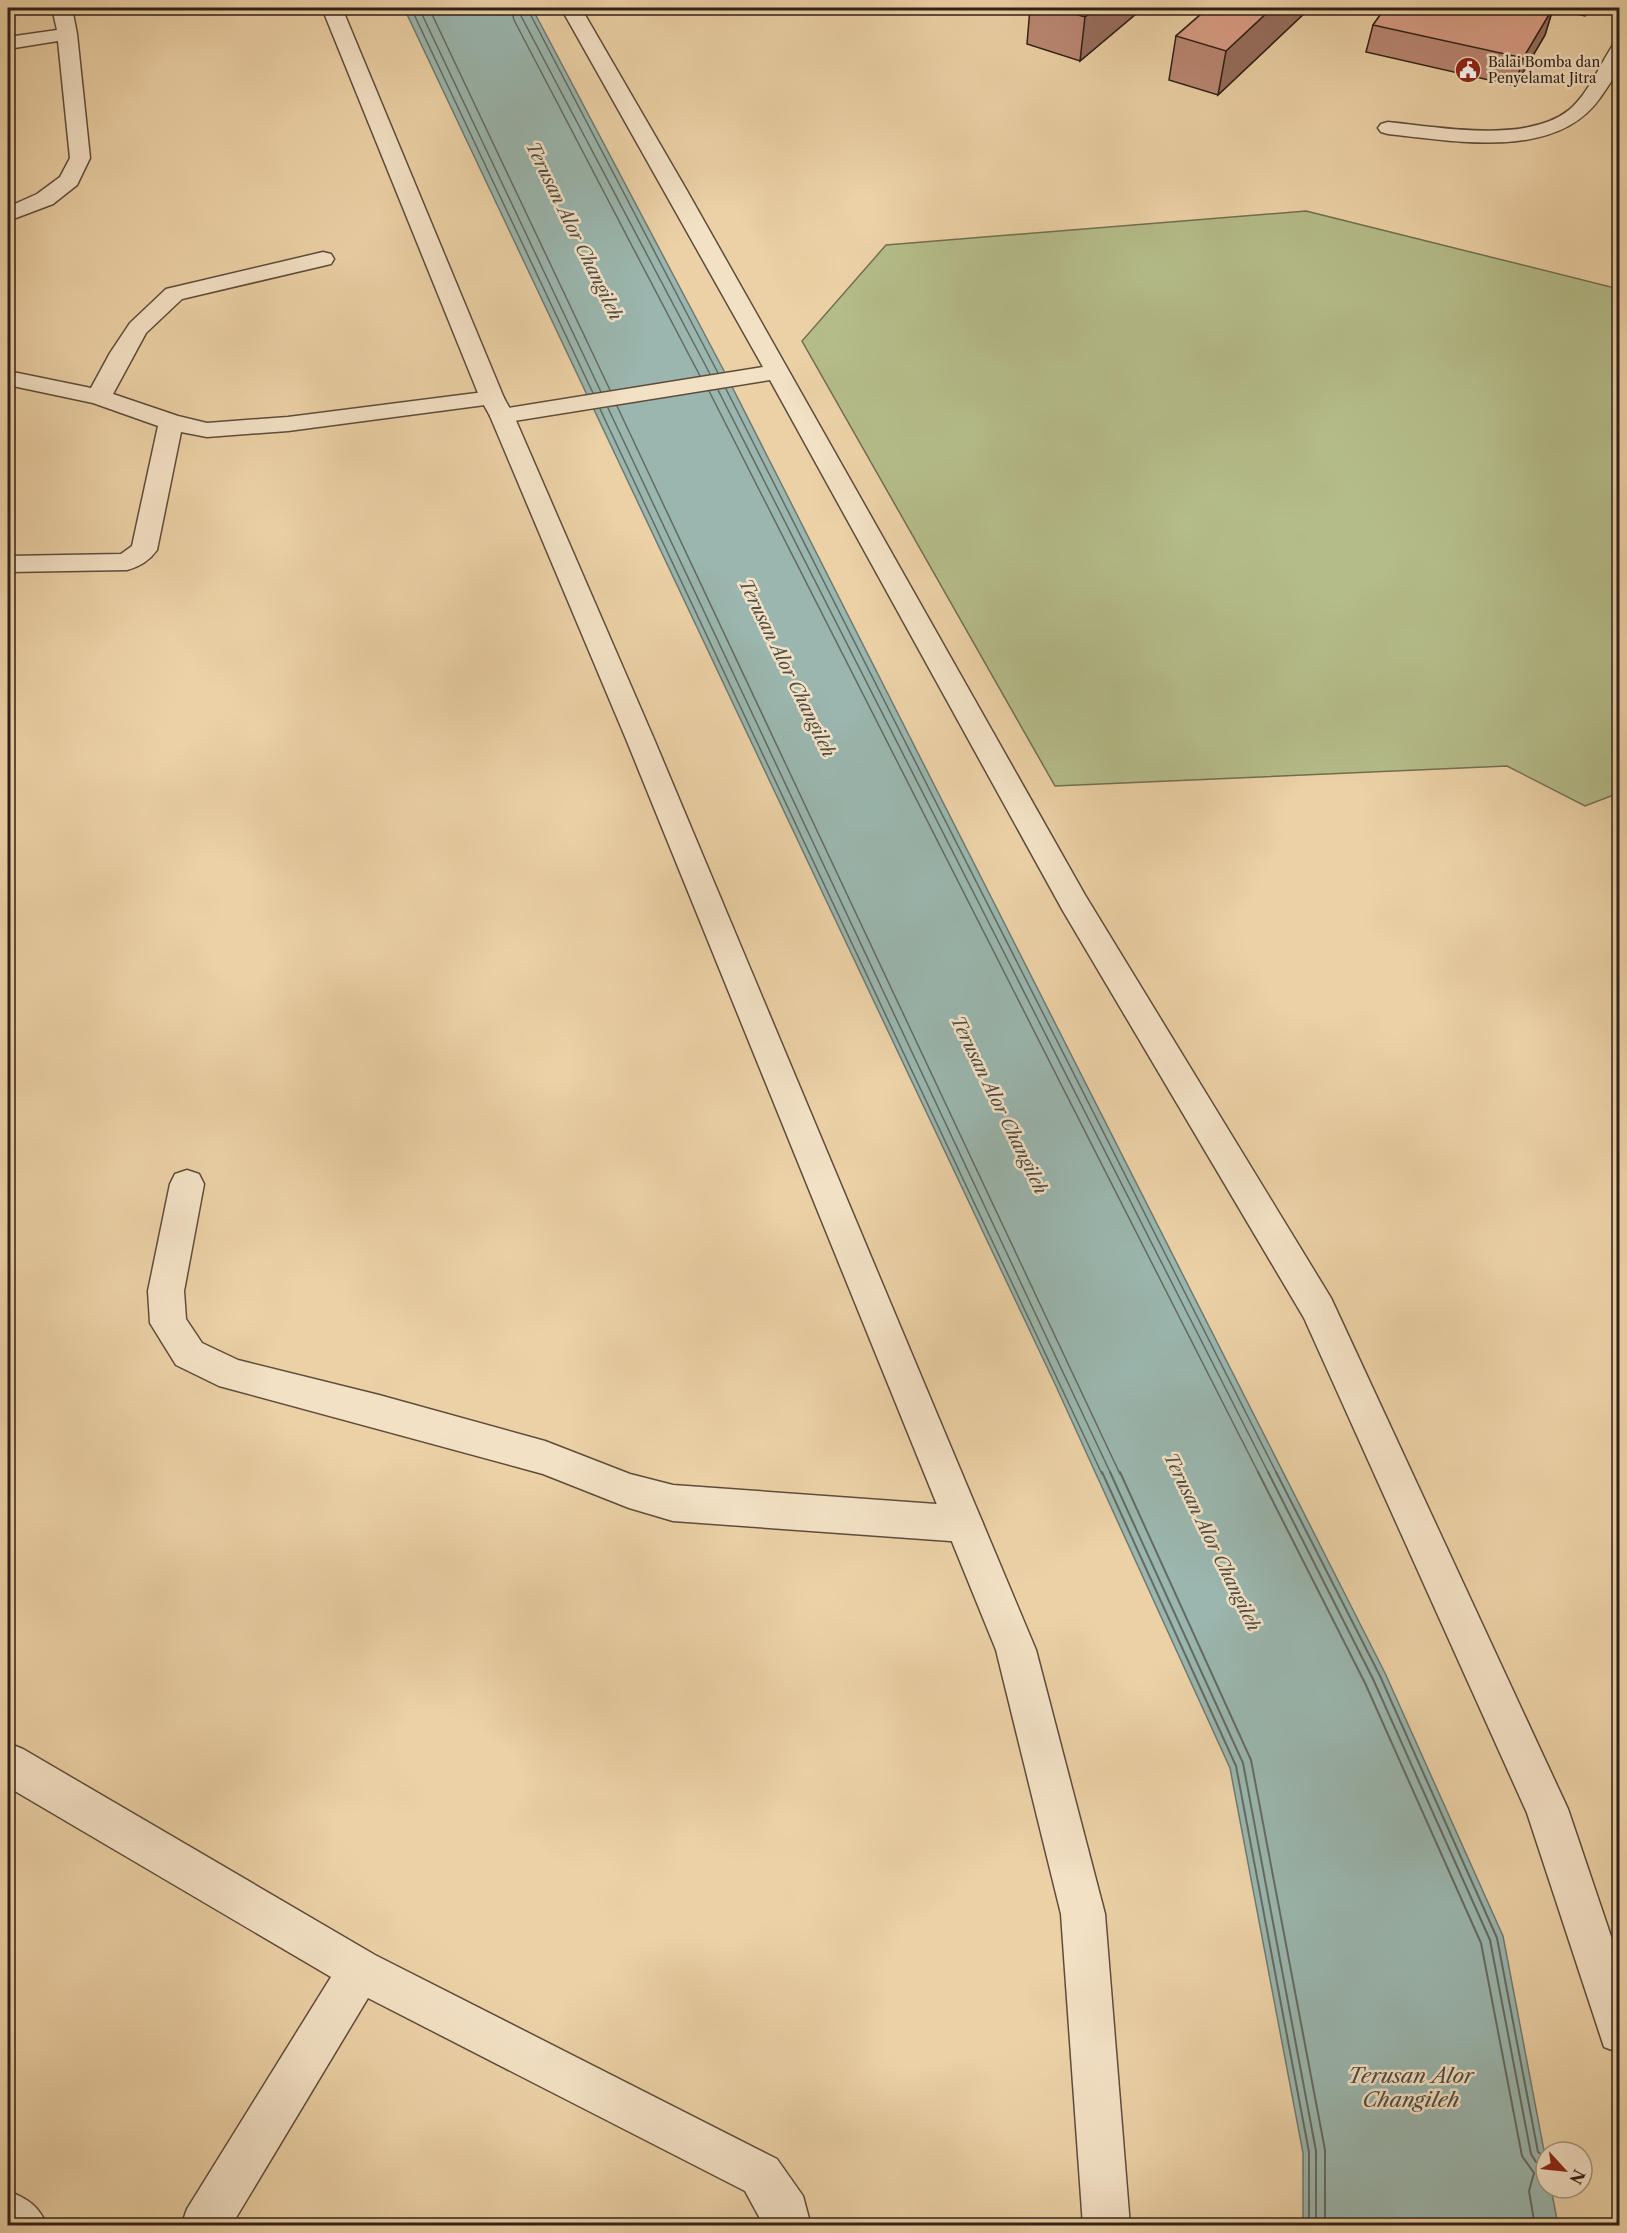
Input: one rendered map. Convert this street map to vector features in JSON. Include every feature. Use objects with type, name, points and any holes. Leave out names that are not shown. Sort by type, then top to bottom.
[{"type":"street","points":[[8,215],[45,199],[69,180],[80,158],[67,34],[62,8]]},
{"type":"street","points":[[332,8],[497,407],[640,739],[1016,1650],[1083,1914],[1107,2226]]},
{"type":"street","points":[[571,8],[675,189],[1074,903],[1318,1309],[1547,1809],[1620,2031]]},
{"type":"street","points":[[8,43],[67,34]]},
{"type":"street","points":[[1388,129],[1513,136],[1546,130],[1574,116],[1590,100],[1620,49]]},
{"type":"street","points":[[99,397],[129,337],[153,309],[174,294],[323,259]]},
{"type":"street","points":[[8,378],[99,397],[171,422],[207,430],[497,407],[556,406],[776,372]]},
{"type":"street","points":[[8,564],[127,562],[144,550],[171,422]]},
{"type":"street","points":[[187,1184],[166,1291],[168,1323],[189,1354],[232,1375],[379,1412],[545,1458],[629,1491],[673,1503],[964,1524]]},
{"type":"street","points":[[8,1764],[360,1970],[761,2175],[786,2213],[788,2226]]},
{"type":"street","points":[[204,2226],[360,1970]]},
{"type":"street","points":[[8,2214],[24,2226]]},
{"type":"green space","points":[[1306,211],[1619,289],[1619,793],[1585,806],[1507,766],[1055,786],[802,341],[886,245]]},
{"type":"water","name":"Terusan Alor Changileh","points":[[404,8],[532,8],[723,369],[1385,1673],[1503,1936],[1542,2140],[1534,2140],[1534,2200],[1553,2200],[1558,2225],[1303,2225],[1303,2153],[1230,1768],[1055,1384]]},
{"type":"building","points":[[1053,8],[1096,8],[1085,17]]},
{"type":"building","points":[[1208,8],[1272,8],[1226,51],[1176,36]]},
{"type":"building","points":[[1385,8],[1553,8],[1523,58],[1373,25]]},
{"type":"place","name":"Balai Bomba dan Penyelamat Jitra","points":[[1468,70]]}]
